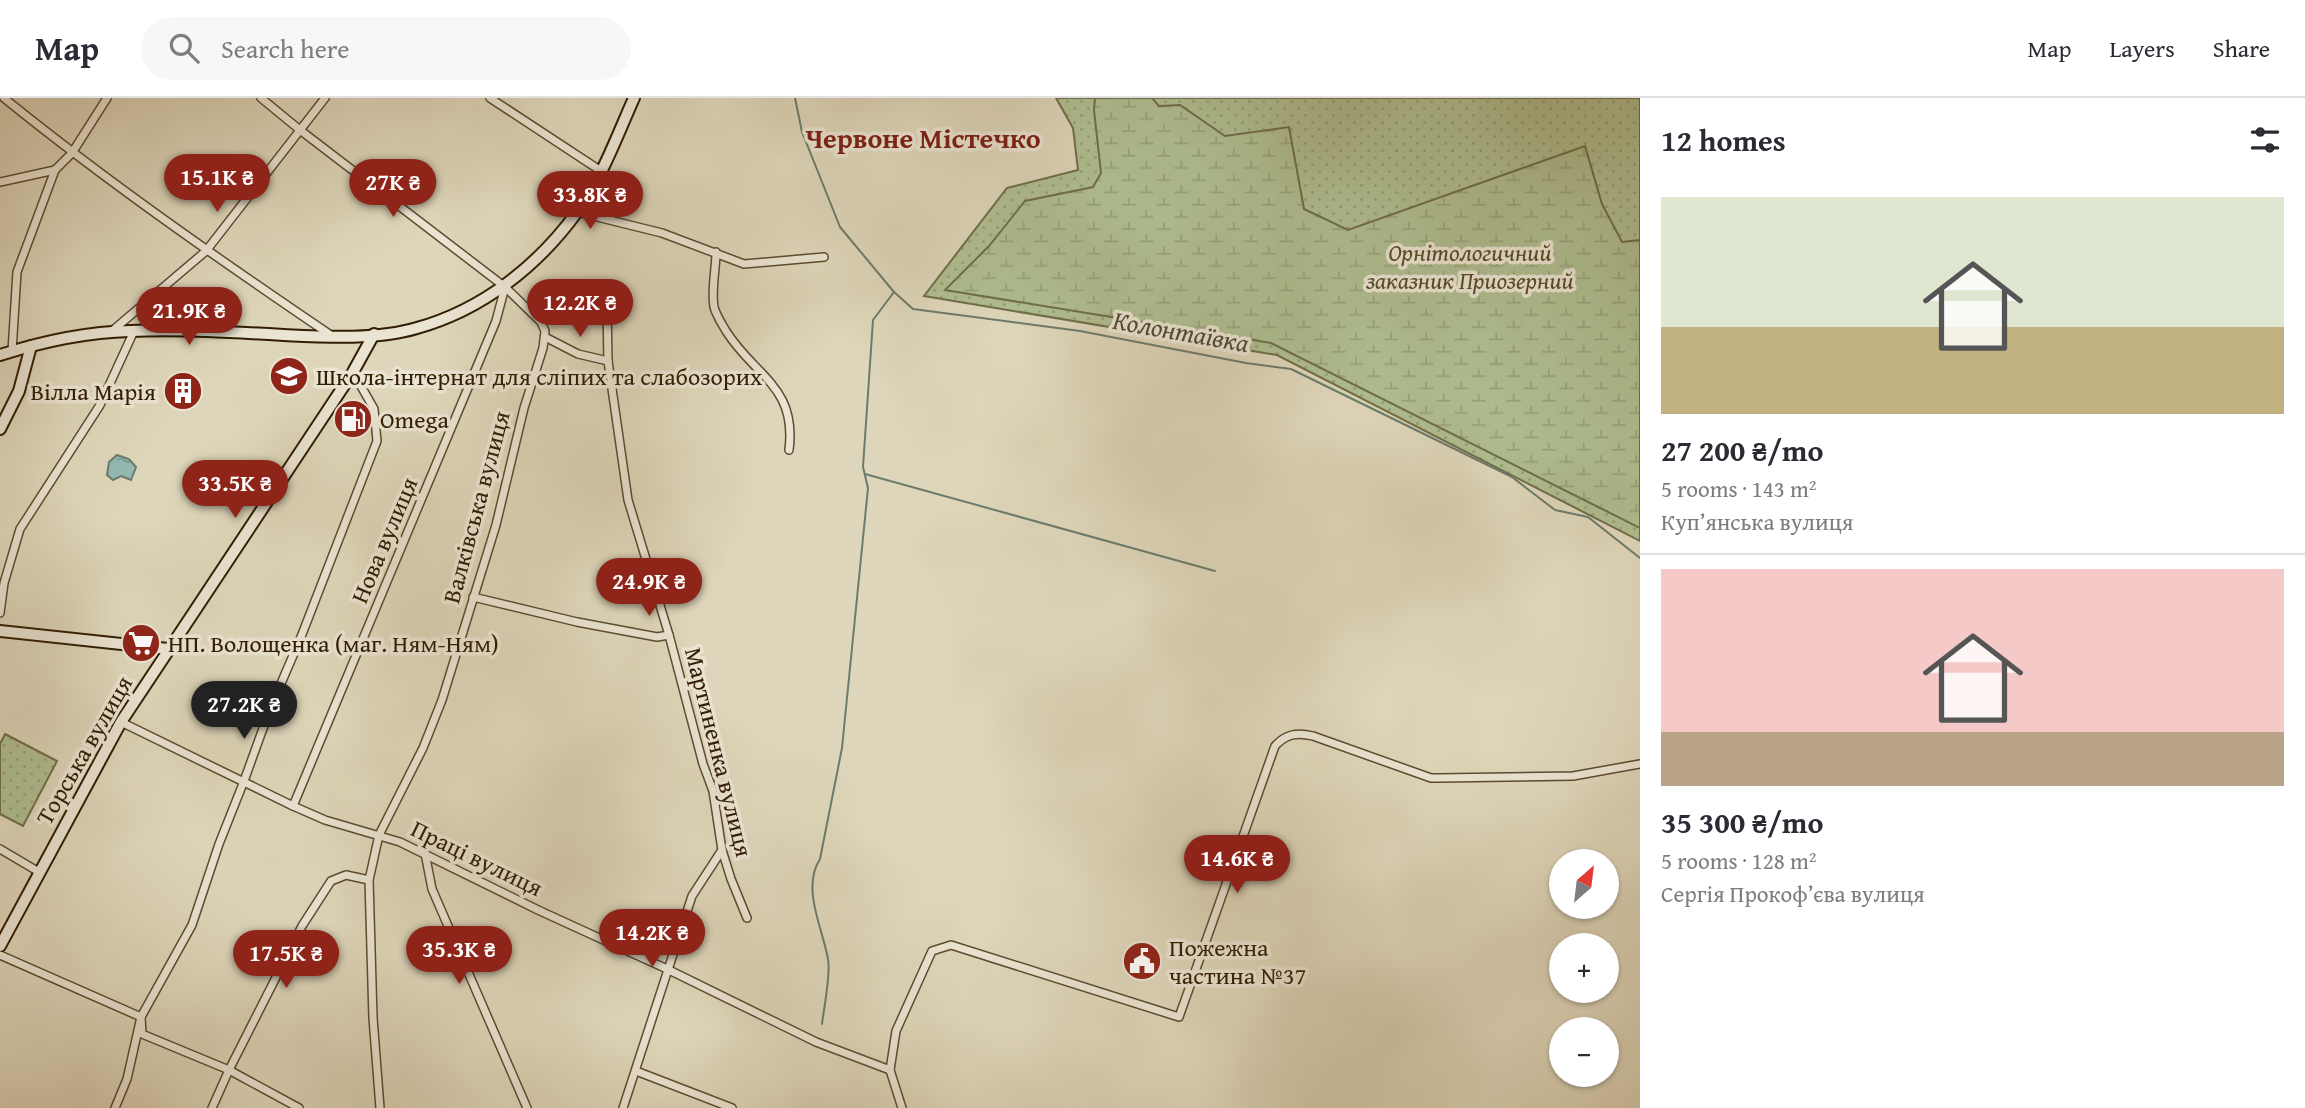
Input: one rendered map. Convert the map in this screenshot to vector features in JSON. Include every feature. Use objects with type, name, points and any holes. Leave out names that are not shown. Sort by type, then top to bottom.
[{"type":"main road","points":[[0,355],[31,346],[111,332],[224,332],[333,337],[416,329],[457,312],[505,287],[547,250],[577,212],[601,171],[634,98]]},
{"type":"main road","name":"Торська вулиця","points":[[0,946],[121,722],[353,372],[374,334]]},
{"type":"main road","points":[[0,429],[19,391],[31,346]]},
{"type":"main road","points":[[0,631],[169,649]]},
{"type":"street","points":[[4,98],[72,153],[206,251],[333,337]]},
{"type":"street","points":[[12,351],[17,272],[55,170],[72,153],[107,98]]},
{"type":"street","points":[[261,98],[505,287],[541,322],[545,337],[578,354],[608,361]]},
{"type":"street","points":[[111,332],[206,251],[325,98]]},
{"type":"street","points":[[490,98],[601,171]]},
{"type":"street","points":[[0,182],[55,170]]},
{"type":"street","points":[[577,212],[653,230],[744,264],[824,257]]},
{"type":"street","points":[[716,253],[714,306],[731,338],[772,384],[783,401],[792,430],[789,450]]},
{"type":"street","name":"Нова вулиця","points":[[293,806],[496,321],[505,287]]},
{"type":"street","name":"Мартиненка вулиця","points":[[607,306],[608,361],[628,500],[713,791],[722,850],[747,918]]},
{"type":"street","points":[[0,613],[4,583],[20,529],[100,405],[134,331]]},
{"type":"street","name":"Валківська вулиця","points":[[380,1108],[373,1018],[369,880],[379,835],[423,748],[442,700],[496,525],[524,408],[545,337]]},
{"type":"street","points":[[115,1108],[127,1079],[141,1017],[192,925],[219,844],[270,709],[301,638],[377,441],[374,409],[353,372]]},
{"type":"street","points":[[472,597],[657,637],[669,635]]},
{"type":"street","name":"Праці вулиця","points":[[121,722],[325,820],[379,835],[425,853],[538,910],[816,1042],[890,1070]]},
{"type":"street","points":[[902,1108],[890,1070],[896,1031],[932,951],[951,945],[1179,1017],[1275,746],[1290,735],[1313,736],[1431,778],[1573,776],[1640,764]]},
{"type":"street","points":[[0,849],[39,872]]},
{"type":"street","points":[[623,1108],[692,896],[722,850]]},
{"type":"street","points":[[425,853],[432,889],[527,1108]]},
{"type":"street","points":[[212,1108],[302,926],[331,881],[346,875],[369,880]]},
{"type":"street","points":[[0,955],[141,1017]]},
{"type":"street","points":[[141,1017],[142,1034],[229,1070],[299,1108]]},
{"type":"street","points":[[635,1071],[732,1108]]},
{"type":"green space","name":"Орнiтологичний заказник Приозерний","points":[[1056,98],[1640,98],[1640,541],[1277,355],[924,296],[1007,188],[1078,170],[1073,128]]},
{"type":"green space","name":"Орнiтологичний заказник Приозерний","points":[[1095,98],[1152,98],[1159,106],[1180,105],[1225,136],[1289,127],[1304,209],[1348,230],[1585,146],[1602,204],[1622,242],[1640,240],[1640,528],[1271,343],[945,290],[989,246],[1025,201],[1093,187],[1101,173]]},
{"type":"green space","points":[[5,734],[57,761],[23,826],[0,814],[0,744]]},
{"type":"water","points":[[117,455],[129,459],[136,467],[131,480],[121,476],[113,480],[107,475],[109,462]]},
{"type":"waterway","name":"Колонтаївка","points":[[795,98],[802,132],[840,227],[894,292],[913,309],[1080,331],[1291,369],[1512,477],[1555,510],[1588,517],[1640,558]]},
{"type":"waterway","points":[[822,1024],[829,965],[815,909],[813,883],[842,748],[868,488],[863,467],[873,320],[894,292]]},
{"type":"waterway","points":[[865,474],[1215,571]]},
{"type":"place","name":"Школа-інтернат для сліпих та слабозорих","points":[[289,376]]},
{"type":"place","name":"Вілла Марія","points":[[183,391]]},
{"type":"place","name":"Omega","points":[[353,419]]},
{"type":"place","name":"НП. Волощенка (маг. Ням-Ням)","points":[[141,643]]},
{"type":"place","name":"Пожежна частина №37","points":[[1142,961]]},
{"type":"district","name":"Червоне Містечко","points":[[923,137]]}]
